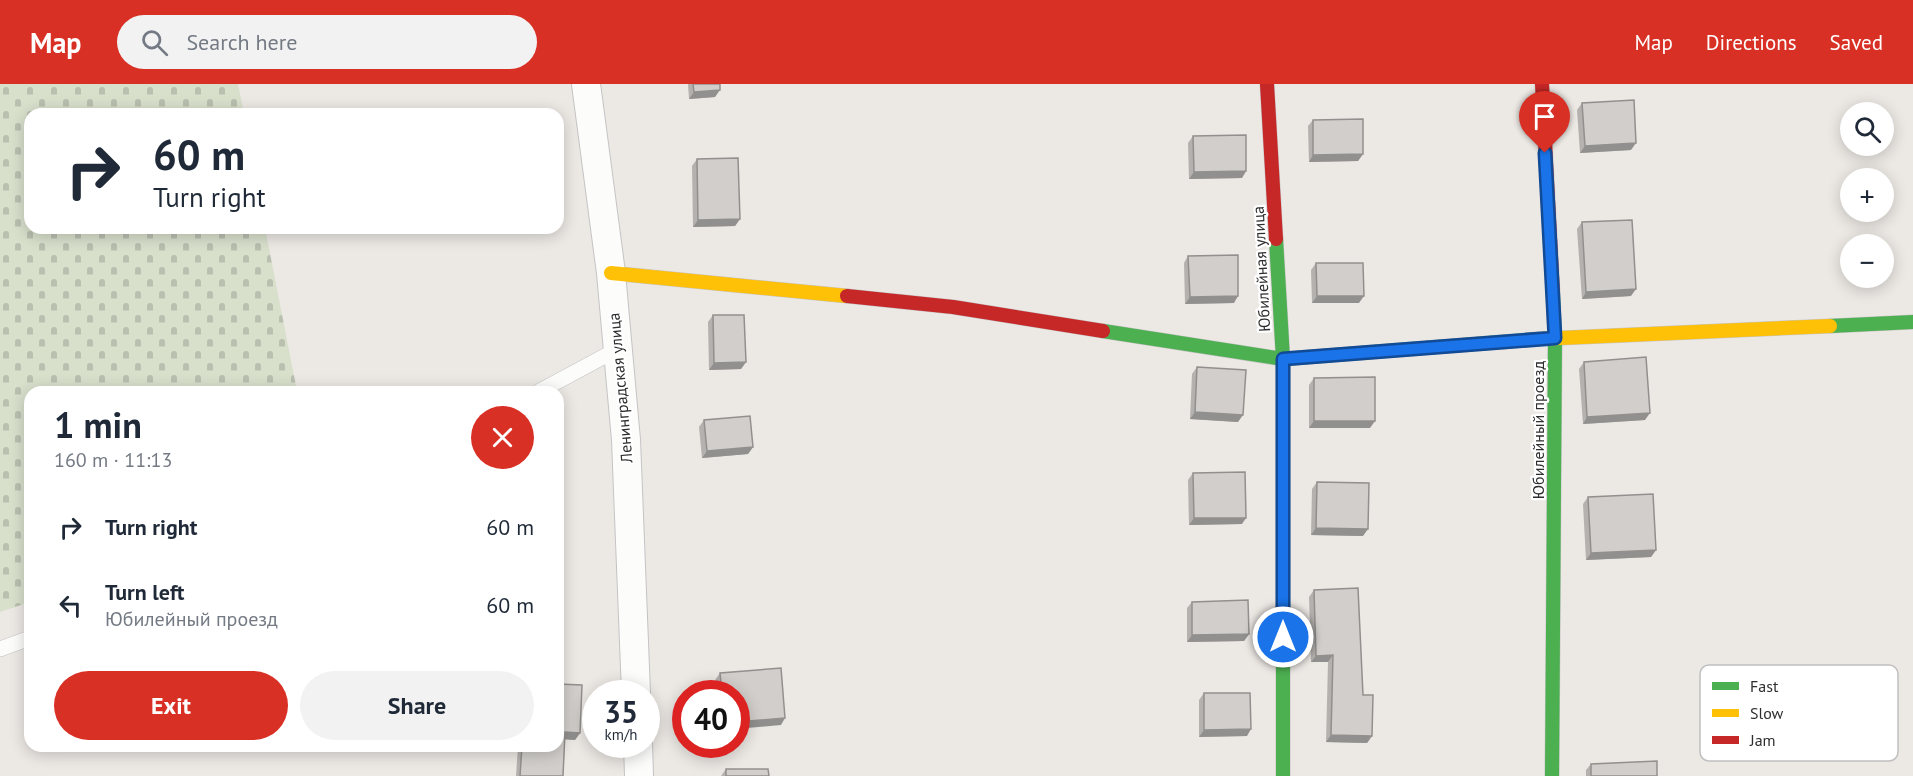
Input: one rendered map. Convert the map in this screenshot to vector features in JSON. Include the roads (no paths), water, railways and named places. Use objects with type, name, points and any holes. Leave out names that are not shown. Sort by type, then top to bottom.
[{"type":"street","name":"Ленинградская улица","points":[[586,84],[611,273],[616,350],[626,440],[635,680]]},
{"type":"street","name":"Юбилейная улица","points":[[1267,84],[1283,359],[1283,776]]},
{"type":"street","name":"Юбилейный проезд","points":[[1542,84],[1555,338],[1552,776]]},
{"type":"street","points":[[611,273],[953,307],[1283,359],[1555,338],[1913,322]]},
{"type":"street","points":[[638,758],[639,776]]},
{"type":"lane","points":[[549,386],[616,350]]},
{"type":"lane","points":[[0,649],[24,640]]}]
